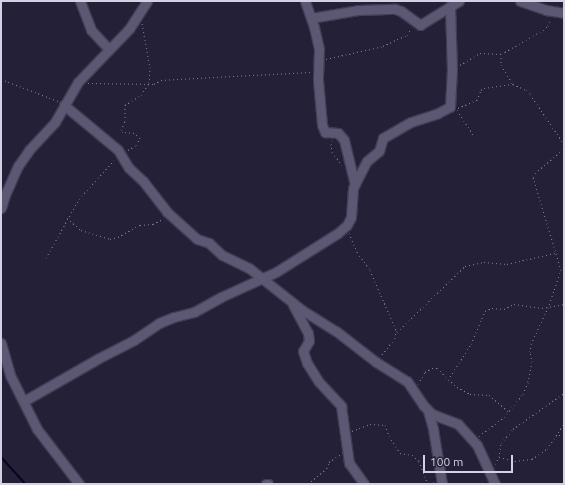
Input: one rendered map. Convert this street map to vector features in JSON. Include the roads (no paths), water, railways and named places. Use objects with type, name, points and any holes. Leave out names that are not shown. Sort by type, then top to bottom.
[{"type":"street","points":[[80,1],[91,30],[109,49]]},
{"type":"street","points":[[1,208],[18,166],[29,150],[55,122],[78,82],[129,29],[147,1]]},
{"type":"street","points":[[304,1],[311,18],[320,60],[318,72],[322,125],[325,132],[336,133],[341,136],[346,146],[355,185]]},
{"type":"street","points":[[311,18],[358,10],[388,9],[401,11],[420,25],[459,1]]},
{"type":"street","points":[[520,1],[547,10],[564,13]]},
{"type":"street","points":[[541,1],[547,10]]},
{"type":"street","points":[[24,402],[99,358],[134,340],[159,323],[174,317],[189,314],[221,297],[263,279],[338,233],[348,225],[351,217],[352,196],[355,185],[369,158],[379,151],[384,137],[411,122],[453,108],[450,6]]},
{"type":"street","points":[[64,104],[109,141],[121,155],[129,168],[143,181],[167,212],[197,239],[209,243],[222,255],[249,268],[318,322],[347,339],[376,362],[407,381],[428,411],[433,430],[442,484]]},
{"type":"street","points":[[291,302],[308,333],[308,341],[304,351],[305,357],[319,382],[341,406],[350,467],[358,474],[364,484]]},
{"type":"street","points":[[1,344],[11,377],[37,429],[79,484]]},
{"type":"street","points":[[428,411],[437,417],[458,424],[473,440],[495,484]]},
{"type":"waterway","points":[[1,457],[25,484]]}]
